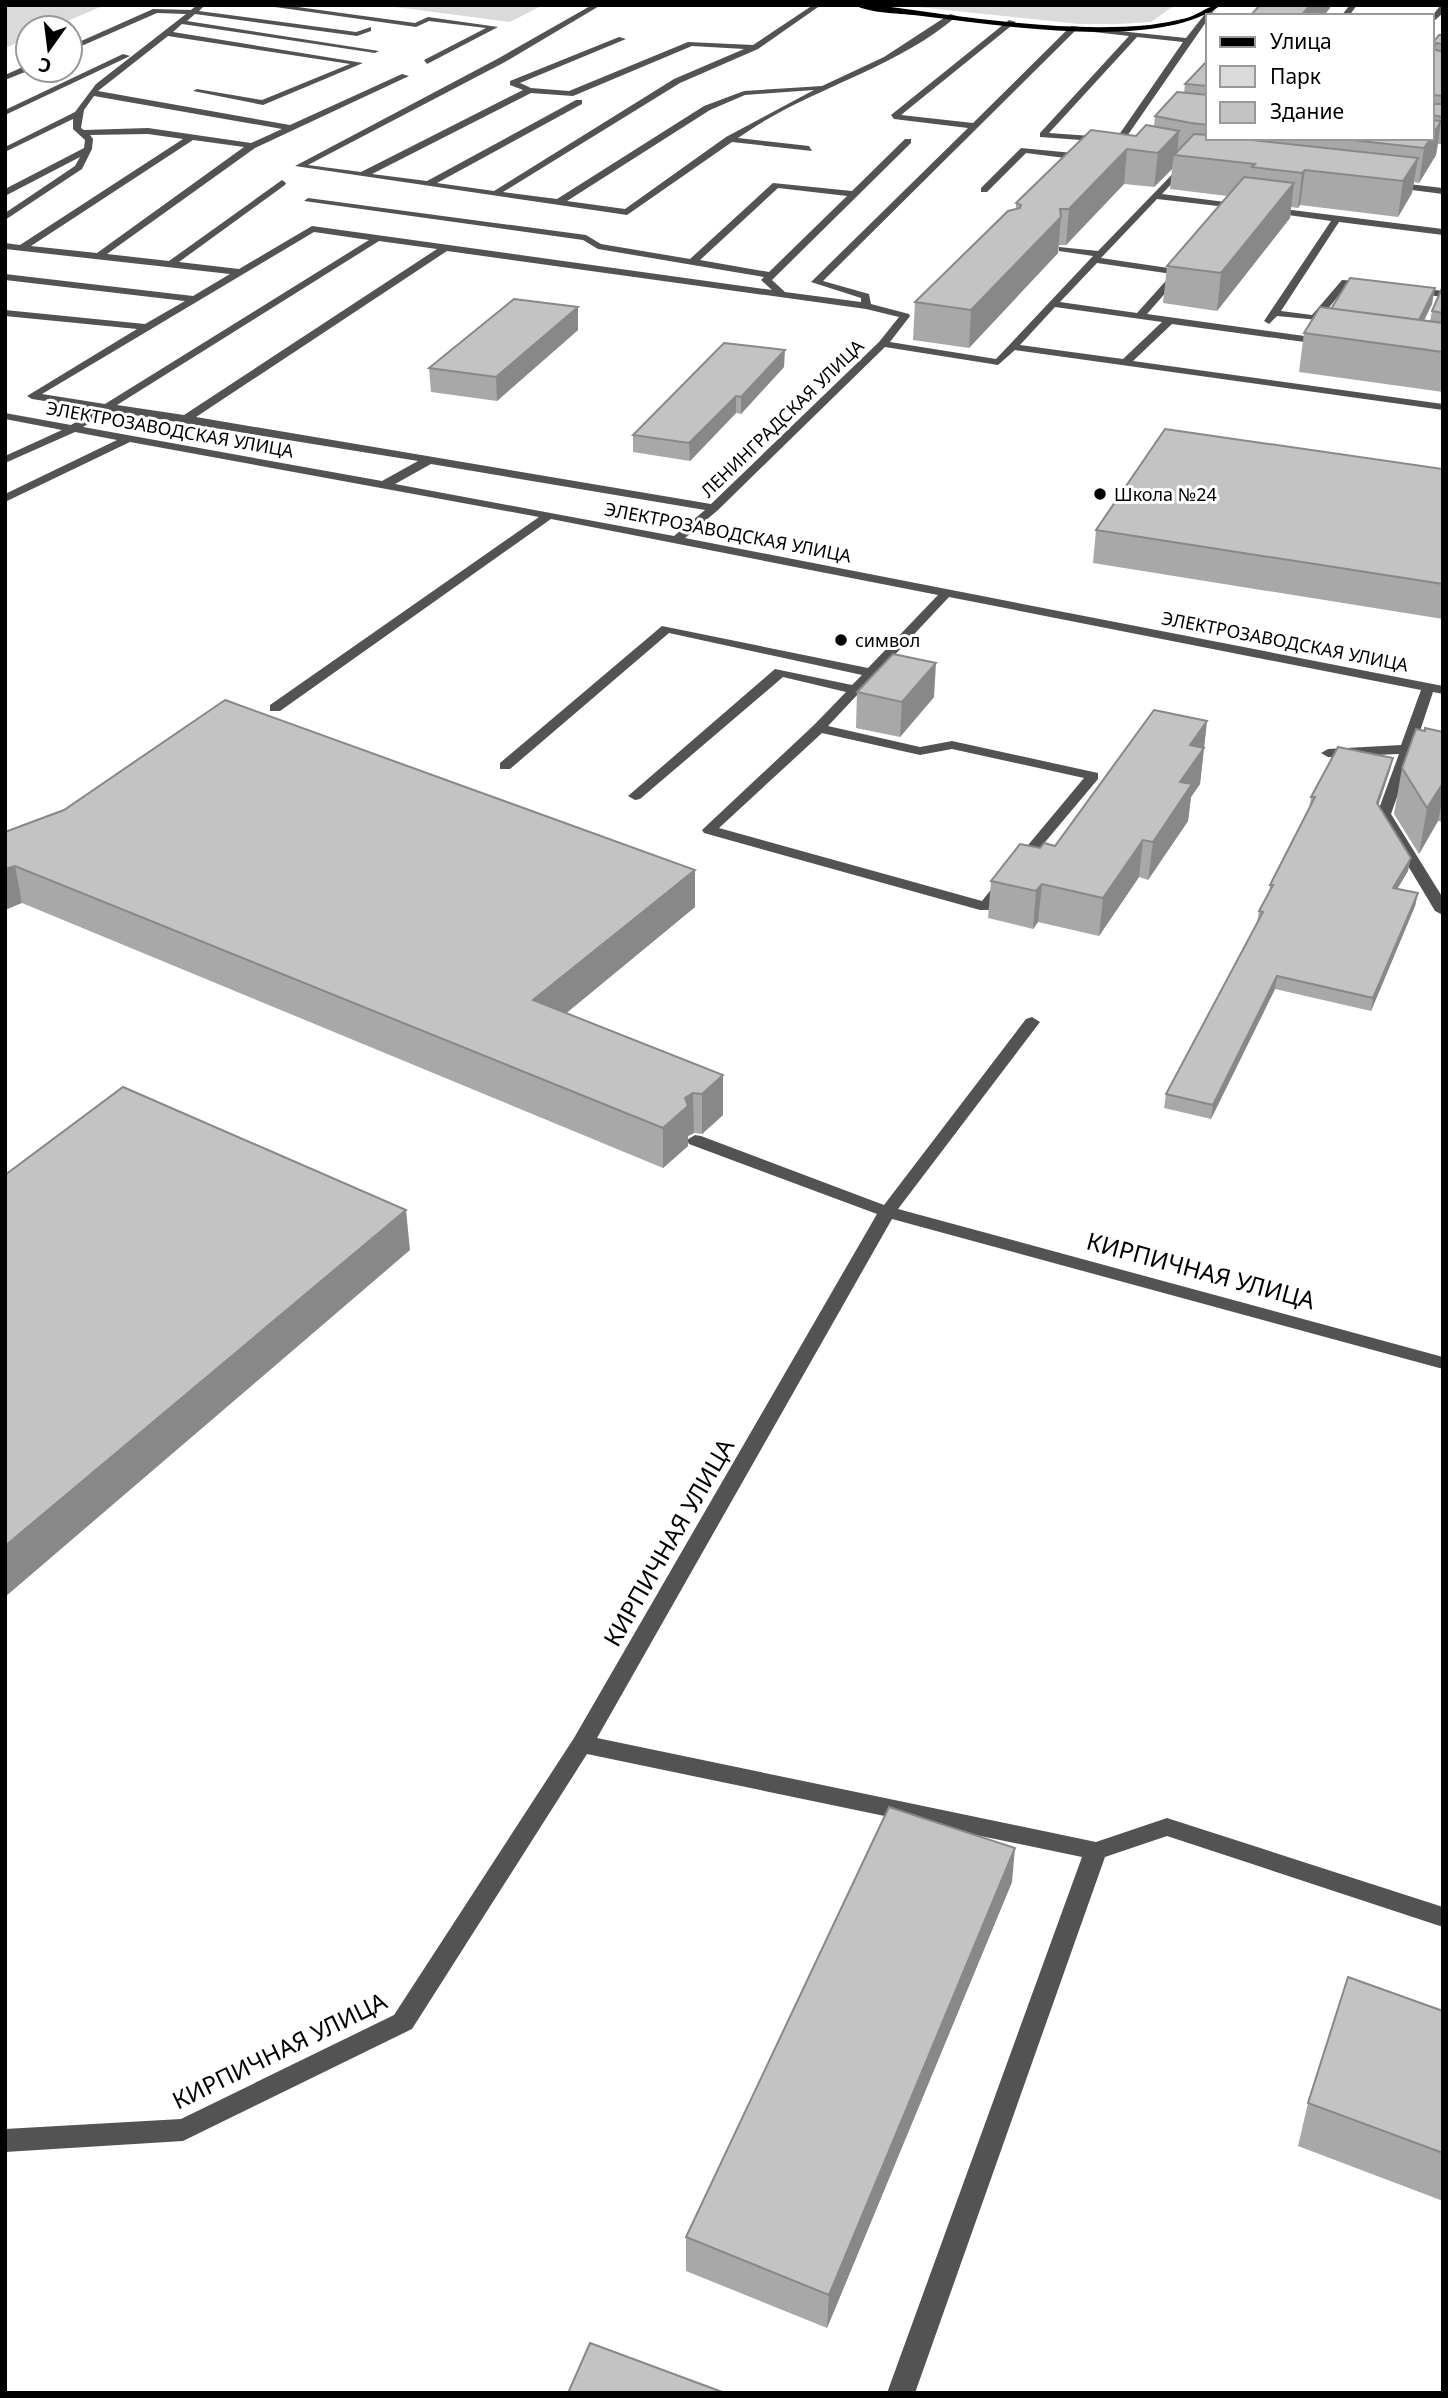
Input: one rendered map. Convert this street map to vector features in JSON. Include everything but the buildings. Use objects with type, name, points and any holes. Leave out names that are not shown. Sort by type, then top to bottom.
[{"type":"main road","points":[[857,5],[1074,28],[1164,27],[1191,21],[1215,8]]},
{"type":"street","points":[[5,150],[77,114],[93,93],[202,5]]},
{"type":"street","points":[[264,5],[416,25],[428,19],[494,27],[427,62]]},
{"type":"street","points":[[598,5],[502,60],[299,166],[627,212],[729,139],[826,87],[887,59],[953,16]]},
{"type":"street","points":[[498,192],[677,82],[755,47],[818,5]]},
{"type":"street","points":[[84,43],[156,11],[193,12],[357,34],[368,29]]},
{"type":"street","points":[[1118,142],[1188,40],[1206,19]]},
{"type":"street","points":[[180,22],[374,51]]},
{"type":"street","points":[[975,126],[894,117],[1012,22]]},
{"type":"street","points":[[1164,27],[1206,32]]},
{"type":"street","points":[[714,508],[108,406],[32,396],[312,229],[866,306],[866,296],[816,282],[1074,28],[1188,40]]},
{"type":"street","points":[[166,33],[359,63],[263,103],[197,91]]},
{"type":"street","points":[[984,190],[1024,150],[1073,156],[1098,150],[1130,151],[1118,142],[1043,135],[1135,34]]},
{"type":"street","points":[[622,39],[513,83],[530,90],[570,94],[691,44],[755,47]]},
{"type":"street","points":[[5,113],[155,43]]},
{"type":"street","points":[[99,256],[252,146],[405,76]]},
{"type":"street","points":[[559,202],[706,108],[744,93],[826,87]]},
{"type":"street","points":[[362,175],[530,90]]},
{"type":"street","points":[[93,93],[291,128]]},
{"type":"street","points":[[428,184],[579,102]]},
{"type":"street","points":[[5,217],[79,167],[88,149],[89,139],[77,129],[77,114]]},
{"type":"street","points":[[82,133],[148,131],[252,146]]},
{"type":"street","points":[[22,248],[190,138]]},
{"type":"street","points":[[729,139],[809,149]]},
{"type":"street","points":[[783,295],[766,280],[908,141]]},
{"type":"street","points":[[5,192],[88,149]]},
{"type":"street","points":[[1176,160],[1201,163]]},
{"type":"street","points":[[883,344],[998,362],[1187,162]]},
{"type":"street","points":[[171,264],[282,183]]},
{"type":"street","points":[[1376,184],[1443,191]]},
{"type":"street","points":[[692,262],[776,185],[854,194]]},
{"type":"street","points":[[1155,196],[1246,207]]},
{"type":"street","points":[[308,201],[586,238],[598,247],[771,275]]},
{"type":"street","points":[[1259,209],[1443,232]]},
{"type":"street","points":[[1260,334],[1337,218]]},
{"type":"street","points":[[5,460],[72,429],[378,238]]},
{"type":"street","points":[[5,246],[242,272]]},
{"type":"street","points":[[186,419],[445,248]]},
{"type":"street","points":[[1062,249],[1179,272],[1139,317]]},
{"type":"street","points":[[5,277],[195,299]]},
{"type":"street","points":[[1274,313],[1315,318],[1345,282],[1382,286]]},
{"type":"street","points":[[1394,288],[1443,294]]},
{"type":"street","points":[[1053,304],[1338,344]]},
{"type":"street","name":"ЛЕНИНГРАДСКАЯ УЛИЦА","points":[[677,539],[714,508],[883,344],[905,316],[866,306]]},
{"type":"street","points":[[5,313],[144,327]]},
{"type":"street","points":[[5,325],[19,314]]},
{"type":"street","points":[[1125,363],[1169,321]]},
{"type":"street","points":[[1012,347],[1443,407]]},
{"type":"street","name":"ЭЛЕКТРОЗАВОДСКАЯ УЛИЦА","points":[[5,416],[549,514],[1435,688]]},
{"type":"street","points":[[5,499],[127,439]]},
{"type":"street","points":[[384,485],[429,460]]},
{"type":"street","points":[[275,708],[549,514]]},
{"type":"street","points":[[819,728],[920,751],[952,745],[1093,776],[985,907],[709,830],[819,728],[947,592]]},
{"type":"street","points":[[505,766],[666,629],[871,673]]},
{"type":"street","points":[[635,796],[780,672],[855,690]]},
{"type":"street","points":[[1435,688],[1407,749],[1384,814],[1443,911]]},
{"type":"street","points":[[1328,753],[1407,749],[1443,756]]},
{"type":"street","points":[[695,1140],[887,1212],[1032,1022]]},
{"type":"street","name":"КИРПИЧНАЯ УЛИЦА","points":[[5,2141],[183,2130],[403,2022],[582,1744],[887,1212],[1443,1363]]},
{"type":"street","points":[[582,1744],[1096,1851],[1167,1827],[1443,1917]]},
{"type":"street","points":[[901,2393],[1096,1851]]},
{"type":"green space","points":[[5,5],[105,5],[84,14],[14,14],[14,44],[5,48]]},
{"type":"green space","points":[[380,5],[543,5],[510,22]]},
{"type":"green space","points":[[899,5],[1175,5],[1151,22],[1079,24]]},
{"type":"place","name":"Школа №24","points":[[1100,494]]},
{"type":"place","name":"символ","points":[[841,640]]}]
